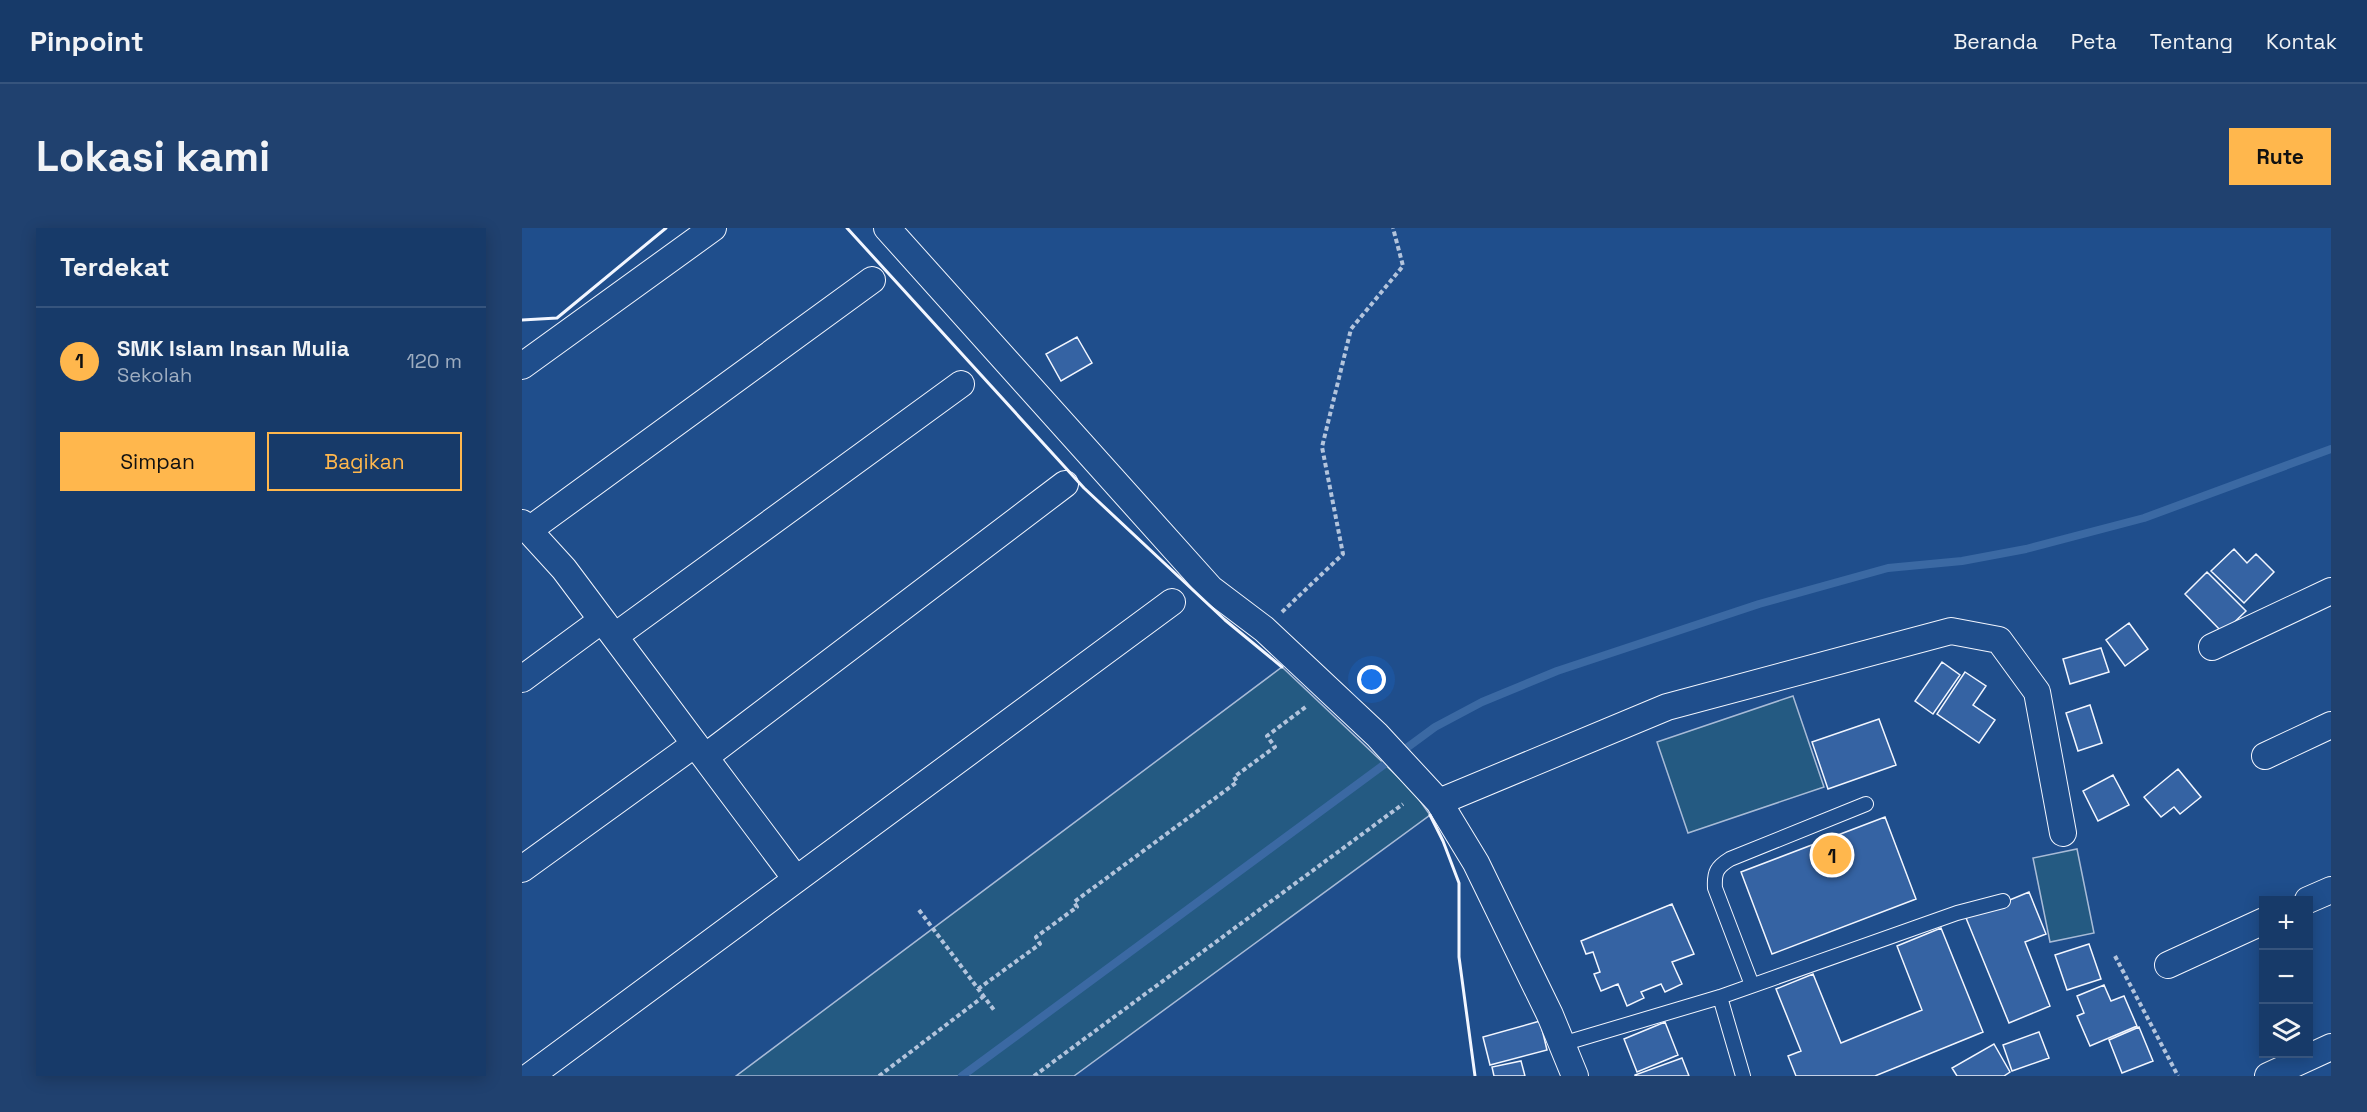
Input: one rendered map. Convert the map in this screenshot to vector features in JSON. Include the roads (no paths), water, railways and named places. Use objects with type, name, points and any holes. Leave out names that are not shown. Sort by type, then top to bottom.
[{"type":"street","points":[[522,366],[713,228]]},
{"type":"street","points":[[887,228],[1211,589],[1264,629],[1377,735],[1413,788],[1439,802],[1476,863],[1575,1076]]},
{"type":"street","points":[[796,879],[564,569],[526,527],[872,280]]},
{"type":"street","points":[[522,679],[609,628],[961,384]]},
{"type":"street","points":[[522,869],[700,751],[1065,484]]},
{"type":"street","points":[[2212,647],[2331,591]]},
{"type":"street","points":[[530,1076],[1172,602]]},
{"type":"street","points":[[1439,802],[1667,707],[1951,631],[1998,640],[2037,692],[2063,832]]},
{"type":"street","points":[[2265,756],[2331,725]]},
{"type":"street","points":[[2313,898],[2331,890]]},
{"type":"street","points":[[2168,965],[2259,923]]},
{"type":"street","points":[[2268,1076],[2331,1047]]},
{"type":"lane","points":[[1752,985],[1715,888],[1714,875],[1718,866],[1730,859],[1866,804]]},
{"type":"lane","points":[[1562,1044],[1720,997],[1957,913],[2003,901]]},
{"type":"lane","points":[[1720,997],[1743,1076]]},
{"type":"waterway","points":[[962,1076],[1435,727],[1482,702],[1557,671],[1759,604],[1888,568],[1962,561],[2026,549],[2144,518],[2331,449]]},
{"type":"place","name":"SMK Islam Insan Mulia","points":[[1832,855]]}]
